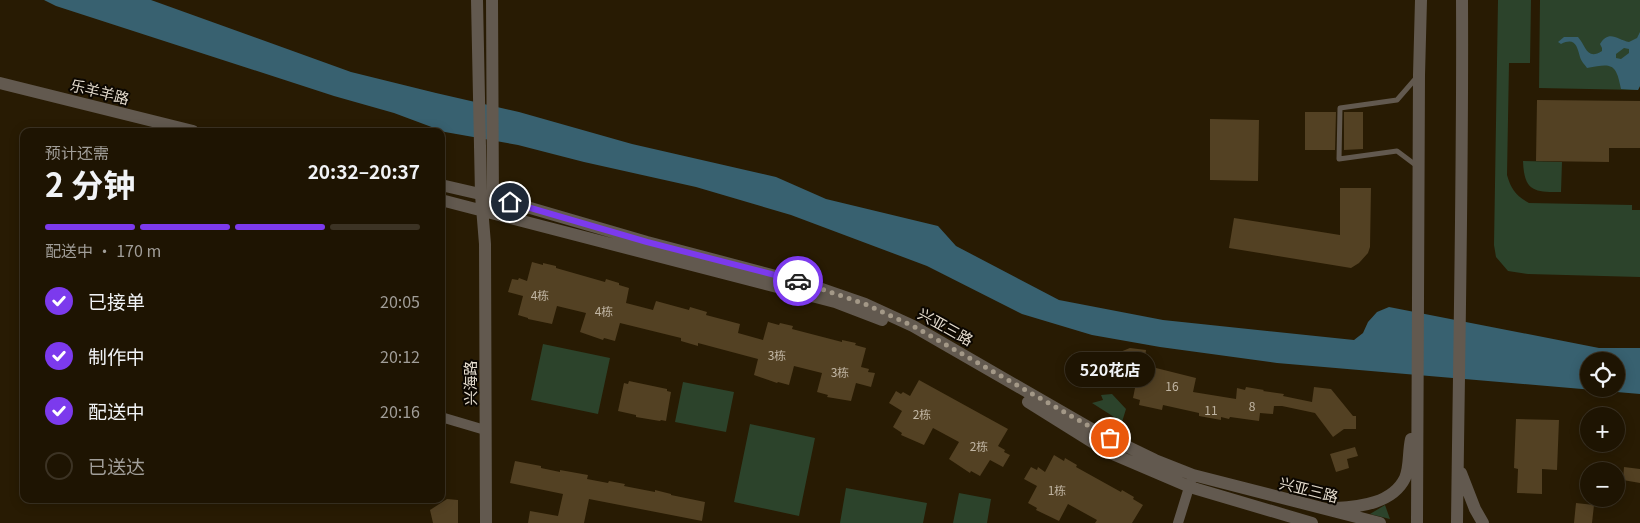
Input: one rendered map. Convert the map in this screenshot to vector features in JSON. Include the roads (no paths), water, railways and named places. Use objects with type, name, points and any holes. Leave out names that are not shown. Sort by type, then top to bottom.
[{"type":"street","points":[[477,0],[478,85],[486,161]]},
{"type":"street","points":[[486,161],[493,86],[492,0]]},
{"type":"street","points":[[1416,523],[1421,0]]},
{"type":"street","points":[[1457,523],[1458,384],[1461,313],[1462,0]]},
{"type":"street","name":"乐羊羊路","points":[[0,83],[181,128]]},
{"type":"street","name":"兴海路","points":[[486,161],[486,523]]},
{"type":"street","points":[[445,186],[487,196]]},
{"type":"street","name":"兴亚三路","points":[[487,196],[647,242],[810,284],[865,304],[913,326],[1095,431],[1155,460],[1191,481],[1307,505],[1380,523]]},
{"type":"street","points":[[445,201],[487,211]]},
{"type":"street","name":"兴亚三路","points":[[487,211],[835,302],[908,332],[986,376],[1108,452],[1312,523]]},
{"type":"street","points":[[445,418],[486,430]]},
{"type":"street","points":[[1307,505],[1337,508],[1372,504],[1396,489],[1406,472],[1413,429],[1417,421]]},
{"type":"street","points":[[1458,452],[1462,478],[1474,509],[1483,523]]},
{"type":"street","points":[[1178,523],[1191,481]]},
{"type":"lane","points":[[1418,168],[1397,151],[1339,159],[1340,108],[1397,100],[1419,75]]},
{"type":"water","points":[[44,0],[151,0],[351,72],[519,112],[632,144],[776,177],[826,199],[938,226],[956,246],[1059,300],[1163,320],[1354,340],[1363,333],[1368,322],[1377,312],[1389,307],[1599,348],[1640,348],[1640,394],[1625,393],[1625,352],[1580,352],[1580,389],[1277,363],[1160,347],[1092,335],[1022,314],[927,266],[791,215],[696,187],[518,145],[445,132],[445,128],[434,128],[394,113],[334,96],[56,6]]},
{"type":"water","points":[[1640,32],[1640,86],[1638,90],[1621,89],[1617,74],[1612,67],[1587,68],[1581,60],[1575,44],[1566,42],[1561,44],[1558,42],[1564,37],[1578,37],[1587,51],[1597,54],[1602,51],[1600,44],[1607,37],[1610,36],[1629,42],[1637,38]],"holes":[[[1624,48],[1629,49],[1629,53],[1621,59],[1616,58],[1616,54]]]},
{"type":"place","name":"520花店","points":[[1110,438]]}]
